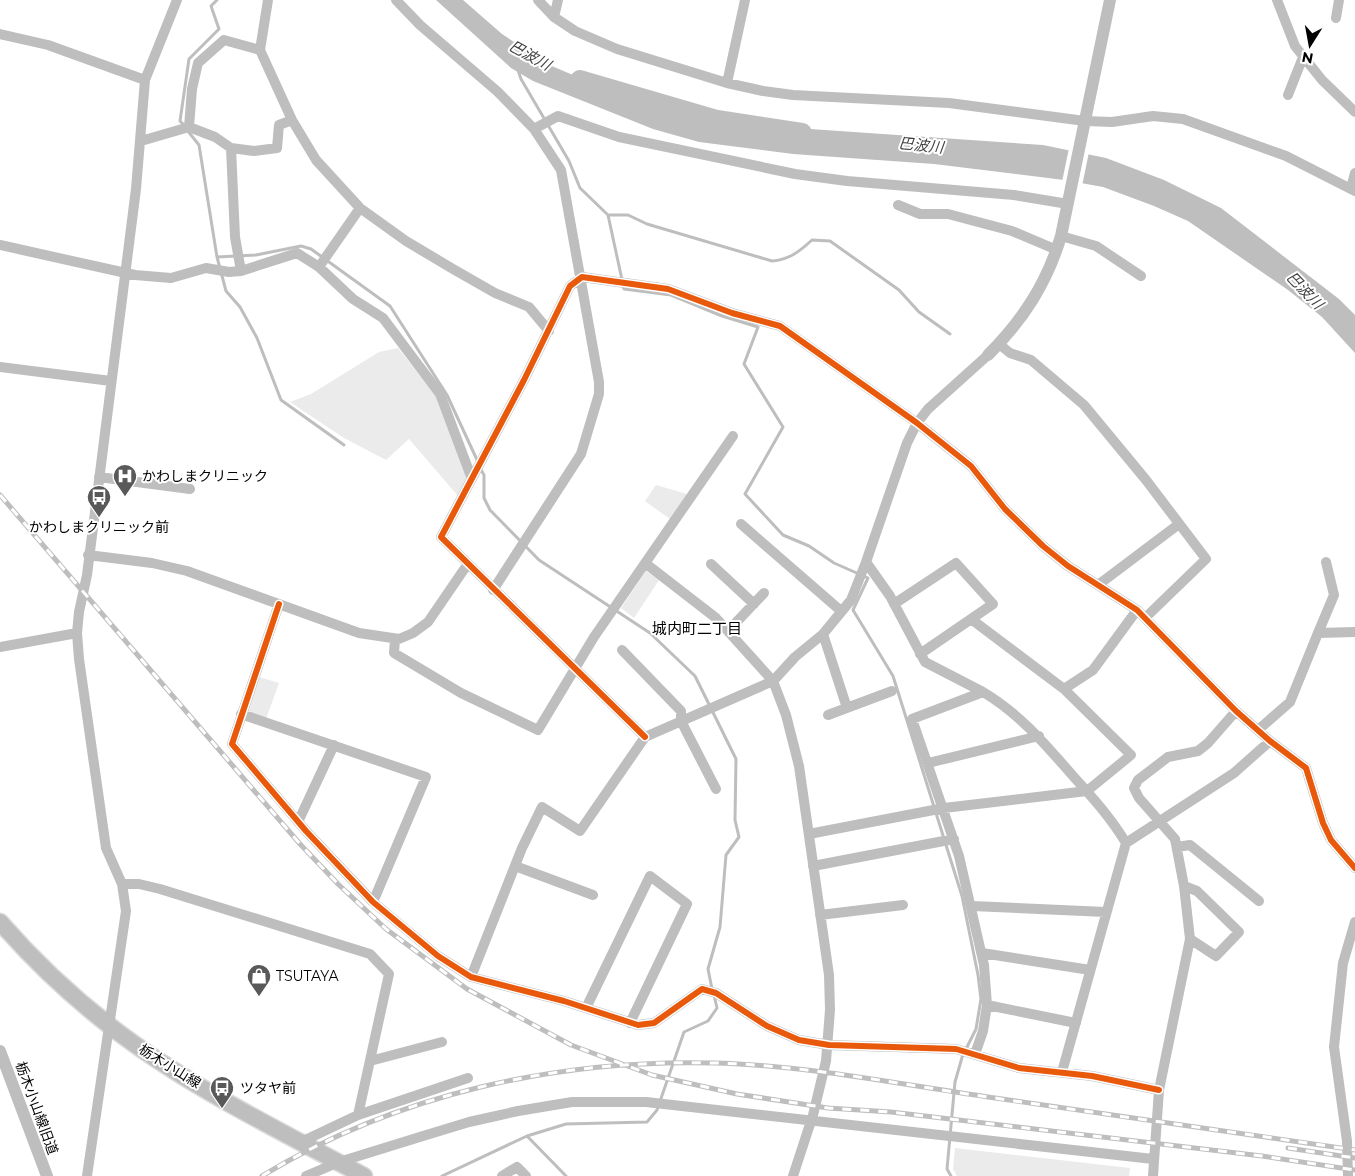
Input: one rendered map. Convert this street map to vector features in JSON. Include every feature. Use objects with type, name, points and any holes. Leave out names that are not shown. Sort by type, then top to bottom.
[{"type":"main road","name":"栃木小山線","points":[[0,922],[42,967],[110,1026],[174,1070],[364,1176]]},
{"type":"street","points":[[87,1176],[126,911],[122,884],[106,848],[77,633],[99,477],[141,141],[145,80],[178,0]]},
{"type":"street","points":[[268,0],[260,50],[292,120],[316,160],[360,208],[406,240],[461,274],[495,293],[529,307],[549,330]]},
{"type":"street","points":[[396,0],[420,25],[498,92],[534,128],[561,170],[582,277],[599,382],[599,394],[581,454],[494,590]]},
{"type":"street","points":[[538,0],[554,17],[575,31],[617,49],[727,83],[794,95],[949,103],[1085,120],[1112,122],[1153,116],[1183,119],[1286,156],[1353,190],[1355,173]]},
{"type":"street","points":[[554,17],[558,0]]},
{"type":"street","points":[[727,83],[745,0]]},
{"type":"street","points":[[471,977],[515,866],[542,807],[580,831],[645,737],[773,680],[794,657],[822,634],[851,600],[907,443],[917,424],[928,409],[999,344],[1029,308],[1043,284],[1061,236],[1110,0]]},
{"type":"street","points":[[1277,0],[1294,46],[1322,80],[1355,112]]},
{"type":"street","points":[[1336,18],[1339,0]]},
{"type":"street","points":[[0,34],[48,45],[145,80]]},
{"type":"street","points":[[189,127],[192,89],[198,63],[224,40],[260,50]]},
{"type":"street","points":[[1288,95],[1304,57]]},
{"type":"street","points":[[534,128],[558,116],[628,139],[795,174],[847,181],[1014,194],[1068,201]]},
{"type":"street","points":[[141,141],[189,127],[215,137],[231,148],[254,151],[277,148],[279,125],[292,120]]},
{"type":"street","points":[[231,148],[234,237],[241,271]]},
{"type":"street","points":[[898,205],[920,214],[948,214],[1012,231],[1057,250]]},
{"type":"street","points":[[318,267],[360,208]]},
{"type":"street","points":[[1061,236],[1096,246],[1141,276]]},
{"type":"street","points":[[0,245],[124,271],[135,275],[171,278],[206,268],[229,272],[241,271],[297,253],[318,267],[353,299],[383,318],[440,394],[472,479]]},
{"type":"street","points":[[645,737],[467,566],[457,552],[441,537],[570,286],[582,277],[668,289],[732,313],[780,326],[917,424],[971,466],[1006,509],[1043,546],[1141,614],[1236,711],[1270,741],[1306,768],[1323,823],[1331,840],[1355,868]]},
{"type":"street","points":[[999,344],[1010,353],[1031,360],[1084,405],[1206,559],[1141,614],[1093,670],[1064,689]]},
{"type":"street","points":[[0,367],[111,381]]},
{"type":"street","points":[[395,639],[394,652],[460,693],[538,730],[574,667],[734,436]]},
{"type":"street","points":[[99,477],[190,489]]},
{"type":"street","points":[[741,524],[841,611]]},
{"type":"street","points":[[1098,585],[1180,524]]},
{"type":"street","points":[[88,555],[152,563],[187,572],[359,633],[395,639],[413,633],[428,622],[467,566]]},
{"type":"street","points":[[866,562],[894,604],[925,662],[1006,706],[1038,736],[1113,820],[1126,843]]},
{"type":"street","points":[[1258,730],[1290,702],[1334,595],[1326,562]]},
{"type":"street","points":[[894,604],[956,563],[993,604],[920,654]]},
{"type":"street","points":[[645,564],[716,618],[773,680],[786,715],[799,766],[829,975],[829,1045],[811,1121],[792,1176]]},
{"type":"street","points":[[711,564],[754,604]]},
{"type":"street","points":[[728,631],[764,593]]},
{"type":"street","points":[[279,604],[232,744],[298,822],[373,902],[438,956],[471,977],[586,1008],[638,1026],[654,1023],[702,990],[716,993],[767,1026],[799,1040],[829,1045],[956,1049],[1018,1068],[1062,1072],[1125,1082],[1159,1090]]},
{"type":"street","points":[[809,834],[944,808],[1087,791],[1132,755],[1064,689],[971,619]]},
{"type":"street","points":[[1318,633],[1355,632]]},
{"type":"street","points":[[0,647],[77,633]]},
{"type":"street","points":[[822,634],[847,708]]},
{"type":"street","points":[[622,650],[681,711],[681,721],[716,789]]},
{"type":"street","points":[[828,715],[892,691]]},
{"type":"street","points":[[975,1054],[983,1031],[987,1005],[982,953],[972,906],[954,840],[912,719],[983,692]]},
{"type":"street","points":[[1153,1176],[1152,1159],[1159,1090],[1190,939],[1184,886],[1175,840],[1139,798],[1134,788],[1138,780],[1168,757],[1198,750],[1203,747],[1236,711]]},
{"type":"street","points":[[241,714],[426,777],[373,902]]},
{"type":"street","points":[[928,763],[1038,736]]},
{"type":"street","points":[[1062,1072],[1126,843],[1234,774],[1270,741]]},
{"type":"street","points":[[298,822],[334,745]]},
{"type":"street","points":[[813,866],[954,840]]},
{"type":"street","points":[[1177,847],[1190,846],[1259,901]]},
{"type":"street","points":[[515,866],[593,895]]},
{"type":"street","points":[[586,1008],[650,876],[687,904],[630,1023]]},
{"type":"street","points":[[122,884],[139,884],[370,954],[389,974],[358,1115]]},
{"type":"street","points":[[1184,886],[1197,891],[1239,932],[1216,956],[1190,939]]},
{"type":"street","points":[[820,915],[903,905]]},
{"type":"street","points":[[972,906],[1106,912]]},
{"type":"street","points":[[1348,1176],[1348,1141],[1334,1047],[1343,963],[1355,922]]},
{"type":"street","points":[[982,953],[1090,970]]},
{"type":"street","points":[[987,1005],[1076,1023]]},
{"type":"street","points":[[370,1061],[442,1042]]},
{"type":"street","name":"栃木小山線旧道","points":[[0,1051],[47,1176]]},
{"type":"street","points":[[301,1142],[358,1115],[468,1078]]},
{"type":"street","points":[[306,1176],[339,1162],[469,1122],[572,1102],[646,1102],[1152,1159]]},
{"type":"street","points":[[502,1176],[517,1167],[526,1176]]},
{"type":"shaded area","points":[[398,348],[435,395],[468,479],[458,496],[409,439],[386,460],[344,438],[290,402],[311,394],[379,352]]},
{"type":"shaded area","points":[[656,485],[687,494],[670,519],[645,501]]},
{"type":"shaded area","points":[[646,571],[659,580],[634,618],[621,608]]},
{"type":"shaded area","points":[[259,677],[279,683],[266,719],[247,712]]},
{"type":"shaded area","points":[[955,1148],[1130,1168],[1129,1176],[957,1176],[953,1169]]},
{"type":"water","points":[[436,0],[463,0],[502,34],[547,64],[632,100],[690,118],[756,130],[810,129],[1043,145],[1106,158],[1164,180],[1221,208],[1339,299],[1355,315],[1355,353],[1322,317],[1288,290],[1188,221],[1154,206],[1103,187],[1064,180],[934,164],[793,154],[699,142],[653,129],[533,81],[511,68]]},
{"type":"pier","points":[[1069,148],[1089,152],[1082,186],[1062,182]]},
{"type":"waterway","points":[[184,125],[180,121],[189,59],[219,29],[211,6],[217,0]]},
{"type":"waterway","points":[[518,70],[521,79],[569,161],[580,188],[608,215],[628,215],[647,224],[772,261],[784,259],[794,254],[812,240],[830,241],[899,290],[919,312],[950,334]]},
{"type":"waterway","name":"巴波川","points":[[580,80],[717,120],[802,133]]},
{"type":"waterway","points":[[187,130],[199,145],[217,257],[256,255],[301,246],[311,249],[390,306],[447,395],[478,462]]},
{"type":"waterway","points":[[608,215],[624,289],[671,295],[722,316],[758,327],[744,364],[783,427],[745,494],[783,535],[809,546],[834,563],[868,578],[853,610],[893,676],[962,896],[981,999],[976,1029],[966,1049]]},
{"type":"waterway","points":[[217,257],[226,291],[240,307],[257,338],[281,400],[344,445]]},
{"type":"waterway","points":[[480,468],[484,475],[484,498],[490,510],[539,560],[650,633],[695,676],[736,759],[735,820],[739,837],[726,855],[720,927],[708,969],[712,989]]},
{"type":"waterway","points":[[442,1176],[527,1136],[566,1124],[647,1122],[657,1110],[684,1032],[708,1021],[717,1008],[714,995]]},
{"type":"waterway","points":[[951,1176],[947,1169],[955,1082],[963,1054]]},
{"type":"waterway","points":[[527,1136],[566,1176]]},
{"type":"railway","points":[[0,495],[300,844],[338,884],[386,929],[467,989],[571,1045],[652,1075],[737,1094],[828,1108],[891,1112],[1262,1156],[1355,1170]]},
{"type":"railway","points":[[262,1176],[314,1147],[368,1123],[423,1103],[480,1087],[538,1075],[596,1067],[655,1063],[714,1063],[817,1071],[1355,1150]]},
{"type":"railway","points":[[1288,1148],[1355,1158]]},
{"type":"cycle path","points":[[645,737],[441,537],[524,380],[570,286],[582,277],[668,289],[732,313],[780,326],[917,423],[971,466],[1005,509],[1043,546],[1068,566],[1137,610],[1236,711],[1270,741],[1306,768],[1323,823],[1331,840],[1355,868]]},
{"type":"cycle path","points":[[279,604],[232,744],[306,831],[373,902],[438,956],[471,977],[564,1001],[638,1025],[654,1023],[702,989],[716,993],[767,1026],[799,1040],[829,1045],[956,1049],[1019,1068],[1092,1076],[1159,1090]]},
{"type":"place","name":"かわしまクリニック","points":[[125,497]]},
{"type":"place","name":"かわしまクリニック前","points":[[99,518]]},
{"type":"place","name":"TSUTAYA","points":[[259,997]]},
{"type":"place","name":"ツタヤ前","points":[[222,1109]]},
{"type":"district","name":"城内町二丁目","points":[[697,628]]}]
